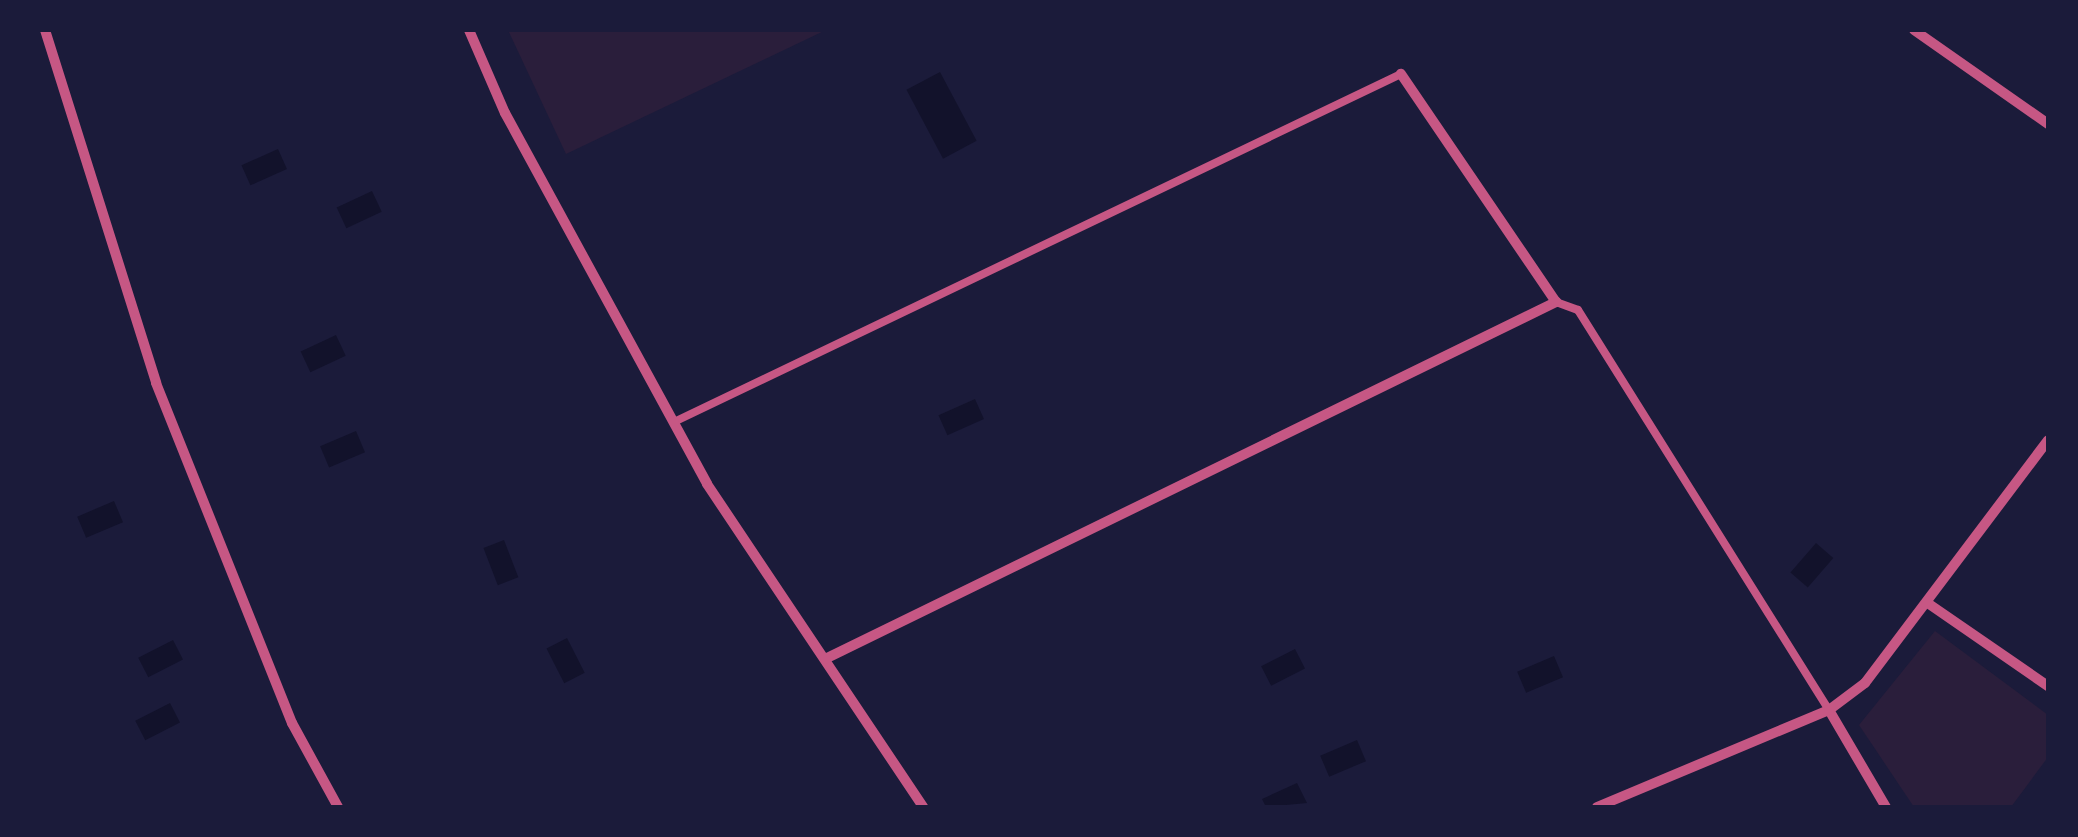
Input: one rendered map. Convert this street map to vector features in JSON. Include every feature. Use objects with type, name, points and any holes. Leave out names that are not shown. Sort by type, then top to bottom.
[{"type":"street","points":[[45,30],[156,383],[292,722],[338,807]]},
{"type":"street","points":[[469,30],[505,113],[707,484],[922,807]]},
{"type":"street","points":[[1914,30],[2048,124]]},
{"type":"street","points":[[825,659],[1556,302],[1401,74]]},
{"type":"street","points":[[1597,807],[1830,710],[1865,683],[1929,604],[2048,440]]},
{"type":"street","points":[[1929,604],[2048,686]]},
{"type":"street","points":[[1830,710],[1886,807]]},
{"type":"lane","points":[[676,421],[1401,74]]},
{"type":"lane","points":[[1556,302],[1578,310],[1830,710]]},
{"type":"shaded area","points":[[508,30],[826,30],[566,154]]},
{"type":"shaded area","points":[[940,72],[977,141],[943,159],[906,90]]},
{"type":"shaded area","points":[[278,149],[287,169],[250,185],[241,165]]},
{"type":"shaded area","points":[[372,191],[382,212],[346,228],[337,207]]},
{"type":"shaded area","points":[[336,335],[346,356],[310,372],[301,351]]},
{"type":"shaded area","points":[[975,399],[984,419],[947,435],[938,415]]},
{"type":"shaded area","points":[[356,431],[365,452],[329,467],[320,446]]},
{"type":"shaded area","points":[[114,501],[123,522],[86,538],[77,517]]},
{"type":"shaded area","points":[[504,540],[518,577],[498,585],[483,548]]},
{"type":"shaded area","points":[[1816,543],[1833,558],[1808,588],[1790,572]]},
{"type":"shaded area","points":[[1935,631],[2048,715],[2048,757],[2011,807],[1914,807],[1859,725]]},
{"type":"shaded area","points":[[567,638],[585,673],[564,683],[547,648]]},
{"type":"shaded area","points":[[173,640],[183,660],[148,677],[138,658]]},
{"type":"shaded area","points":[[1295,649],[1305,669],[1271,686],[1261,666]]},
{"type":"shaded area","points":[[1554,656],[1563,677],[1526,693],[1517,672]]},
{"type":"shaded area","points":[[170,703],[180,723],[145,740],[135,721]]},
{"type":"shaded area","points":[[1357,740],[1366,761],[1329,777],[1320,756]]},
{"type":"shaded area","points":[[1297,783],[1307,803],[1266,807],[1262,799]]}]
